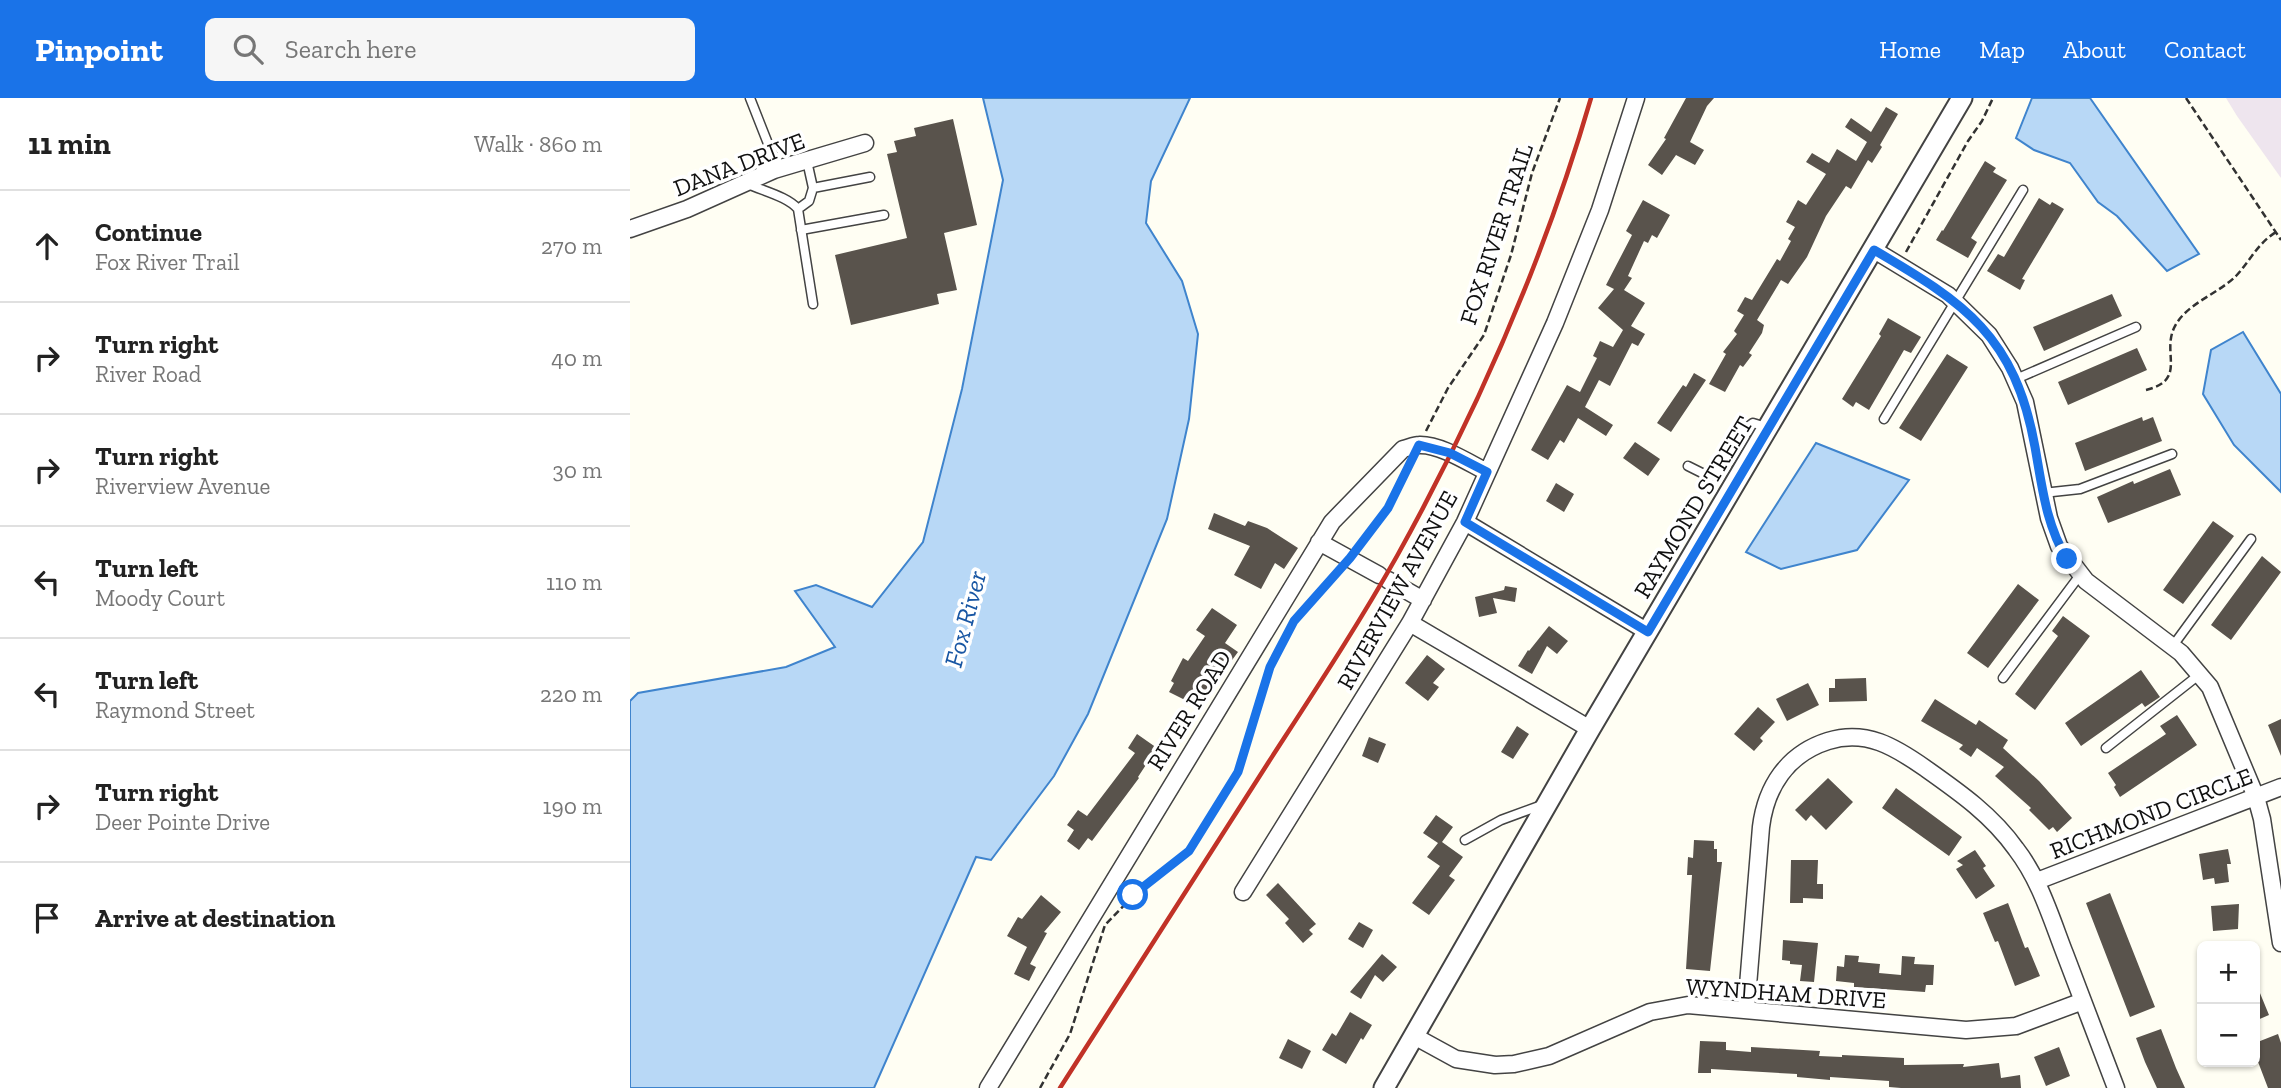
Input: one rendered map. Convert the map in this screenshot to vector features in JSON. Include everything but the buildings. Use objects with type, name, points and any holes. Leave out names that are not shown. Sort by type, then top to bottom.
[{"type":"street","name":"RIVERVIEW AVENUE","points":[[1243,892],[1410,623],[1465,522],[1560,310],[1600,209],[1636,98]]},
{"type":"street","name":"RAYMOND STREET","points":[[1384,1088],[1590,729],[1962,98]]},
{"type":"street","name":"DANA DRIVE","points":[[630,229],[687,209],[778,169],[865,143]]},
{"type":"street","points":[[1874,250],[1930,282],[1956,301],[1989,335],[2001,351],[2015,379],[2030,418],[2043,493],[2059,546],[2080,575],[2099,593],[2172,647],[2200,674],[2220,707],[2256,797],[2277,892],[2281,943]]},
{"type":"street","points":[[1419,445],[1450,453],[1487,472]]},
{"type":"street","name":"RIVER ROAD","points":[[988,1088],[1332,522],[1403,449],[1419,445]]},
{"type":"street","points":[[1465,522],[1648,632]]},
{"type":"street","points":[[1319,542],[1423,600]]},
{"type":"street","points":[[1410,623],[1590,729]]},
{"type":"street","points":[[1746,1010],[1763,810],[1776,779],[1785,767],[1810,748],[1842,737],[1860,737],[1893,747],[1985,814],[2016,848],[2037,881],[2116,1088]]},
{"type":"street","name":"RICHMOND CIRCLE","points":[[2037,881],[2281,788]]},
{"type":"street","name":"WYNDHAM DRIVE","points":[[1414,1036],[1456,1059],[1495,1065],[1514,1064],[1549,1056],[1650,1012],[1688,1006],[1982,1030],[2016,1026],[2083,1001]]},
{"type":"lane","points":[[750,98],[778,169]]},
{"type":"lane","points":[[798,209],[809,201],[813,188],[807,161]]},
{"type":"lane","points":[[813,188],[870,177]]},
{"type":"lane","points":[[746,183],[791,201],[798,209],[813,304]]},
{"type":"lane","points":[[1884,419],[2023,190]]},
{"type":"lane","points":[[801,230],[884,215]]},
{"type":"lane","points":[[2015,379],[2136,327]]},
{"type":"lane","points":[[1688,466],[1714,477],[1745,429],[1754,423],[1768,428]]},
{"type":"lane","points":[[2043,493],[2080,489],[2172,454]]},
{"type":"lane","points":[[2172,647],[2251,539]]},
{"type":"lane","points":[[2003,678],[2080,575]]},
{"type":"lane","points":[[2106,748],[2200,674]]},
{"type":"lane","points":[[1465,840],[1502,820],[1548,802]]},
{"type":"path","name":"FOX RIVER TRAIL","points":[[1040,1088],[1069,1034],[1105,925],[1133,895],[1189,851],[1238,772],[1270,667],[1294,621],[1350,558],[1388,508],[1448,388],[1484,335],[1511,255],[1532,173],[1560,98]]},
{"type":"path","points":[[1899,264],[1993,98]]},
{"type":"path","points":[[2186,98],[2281,240]]},
{"type":"path","points":[[2146,390],[2160,386],[2167,379],[2172,367],[2172,333],[2175,325],[2185,313],[2236,275],[2264,239],[2276,232]]},
{"type":"shaded area","points":[[2226,98],[2281,98],[2281,178],[2237,116]]},
{"type":"water","name":"Fox River","points":[[983,98],[1190,98],[1151,181],[1146,223],[1182,281],[1198,334],[1189,419],[1167,519],[1088,714],[1054,776],[991,860],[976,857],[874,1088],[630,1088],[630,701],[638,693],[786,667],[835,647],[795,591],[816,585],[872,607],[923,542],[962,389],[1003,180]]},
{"type":"water","points":[[2032,98],[2090,98],[2199,254],[2167,271],[2117,216],[2098,202],[2070,163],[2034,150],[2016,138]]},
{"type":"water","points":[[2243,332],[2281,394],[2281,492],[2234,445],[2203,394],[2211,350]]},
{"type":"water","points":[[1816,443],[1909,480],[1857,550],[1781,569],[1746,552]]},
{"type":"railway","points":[[1060,1088],[1350,635],[1397,556],[1455,446],[1507,332],[1553,216],[1591,98]]},
{"type":"route","points":[[1133,895],[1189,851],[1238,772],[1270,667],[1294,621],[1350,558],[1388,508],[1419,445],[1450,453],[1487,472],[1465,522],[1648,632],[1874,250],[1948,295],[1978,322],[2001,351],[2025,402],[2049,518],[2067,559]]}]
